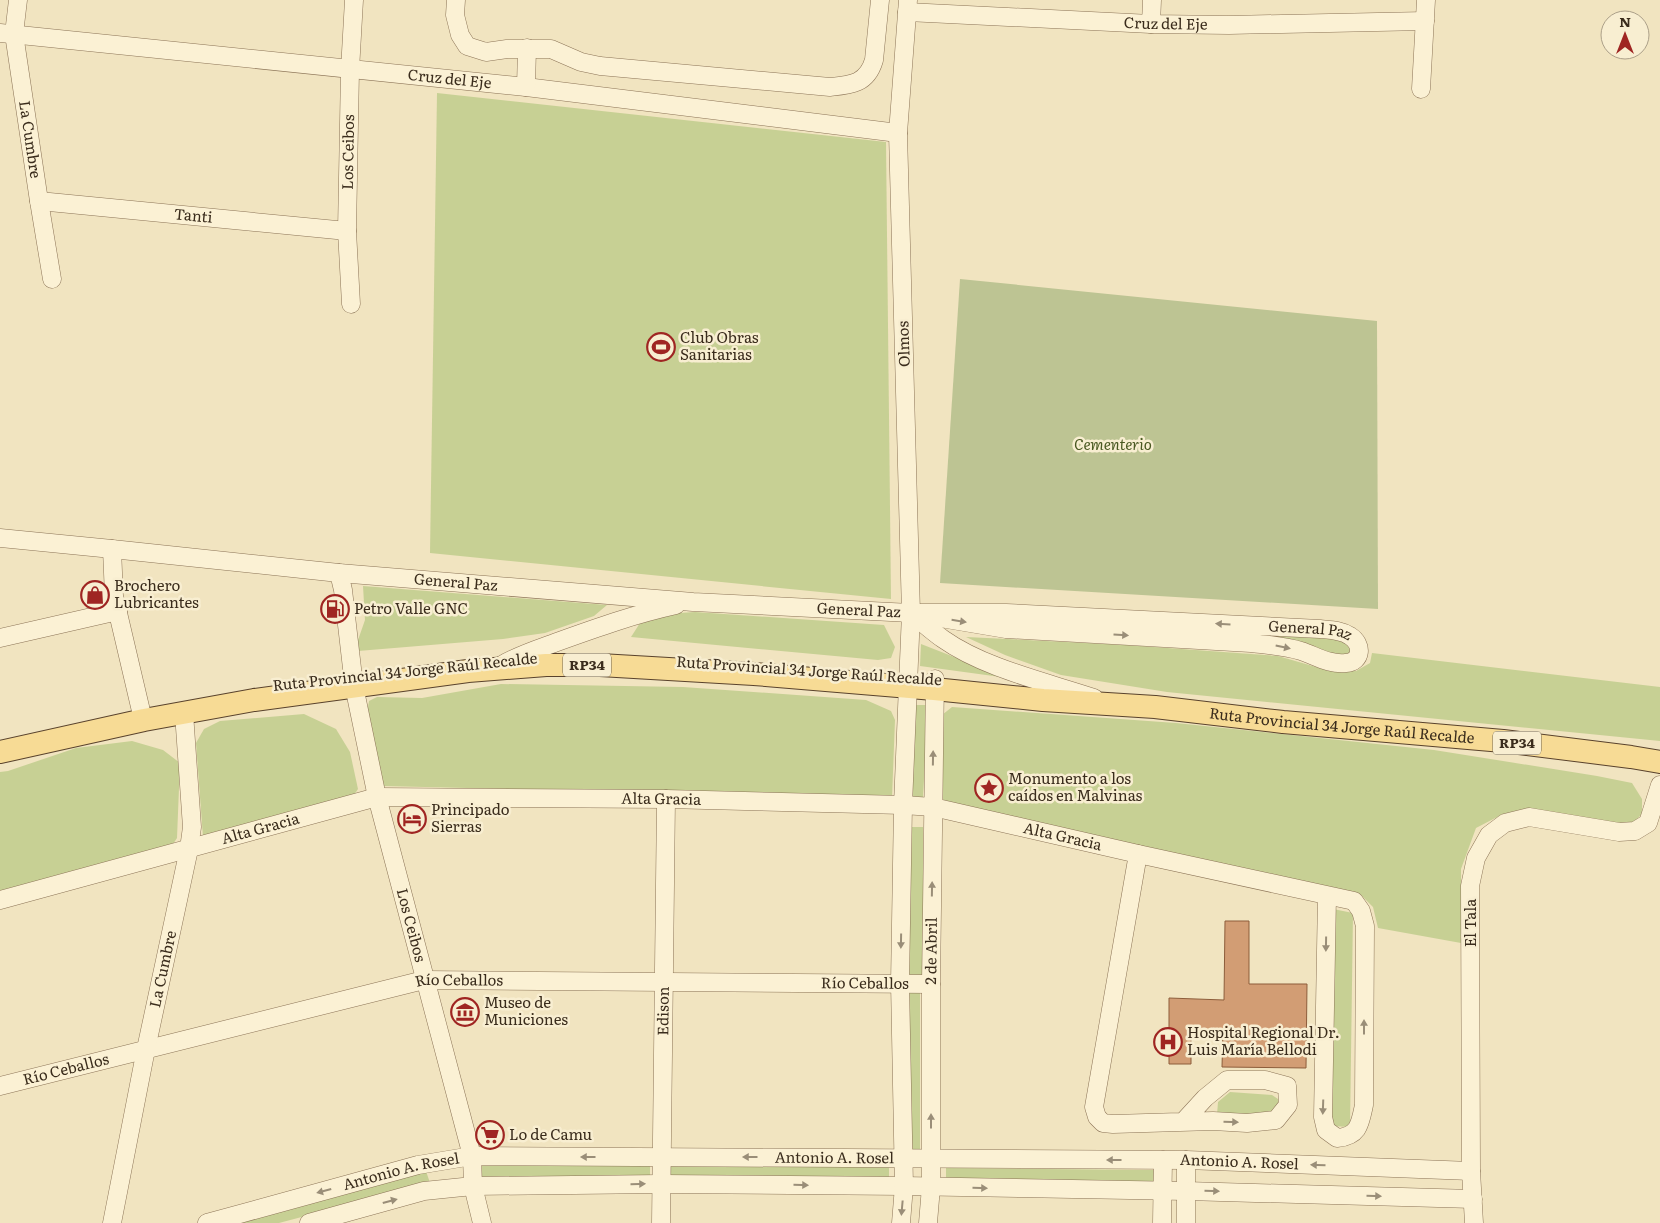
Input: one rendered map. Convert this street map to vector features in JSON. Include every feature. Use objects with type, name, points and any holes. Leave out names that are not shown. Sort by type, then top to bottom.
[{"type":"main road","name":"Ruta Provincial 34 Jorge Raúl Recalde","points":[[0,752],[184,713],[418,668],[503,664],[602,656],[1044,692],[1114,704],[1179,709],[1283,722],[1503,741],[1660,762]]},
{"type":"main road","name":"Ruta Provincial 34 Jorge Raúl Recalde","points":[[0,742],[253,689],[353,682]]},
{"type":"street","name":"La Cumbre","points":[[18,0],[7,34],[52,278]]},
{"type":"street","name":"Los Ceibos","points":[[351,304],[347,231],[350,70],[354,0]]},
{"type":"street","points":[[456,0],[455,15],[460,35],[467,46],[486,52],[528,48],[551,49],[581,62],[600,66],[830,87],[850,85],[863,79],[872,69],[880,0]]},
{"type":"street","points":[[1151,24],[1152,0]]},
{"type":"street","points":[[1420,89],[1426,0]]},
{"type":"street","name":"Cruz del Eje","points":[[907,6],[1151,24],[1229,25],[1425,21]]},
{"type":"street","name":"Olmos","points":[[907,6],[898,133],[911,613],[910,682]]},
{"type":"street","name":"Cruz del Eje","points":[[7,34],[526,87],[898,133]]},
{"type":"street","points":[[526,87],[528,48]]},
{"type":"street","name":"Tanti","points":[[39,201],[347,231]]},
{"type":"street","name":"General Paz","points":[[0,538],[112,548],[339,573],[693,602],[911,613],[1006,613],[1320,629],[1338,631],[1351,636],[1360,650],[1358,657],[1353,662],[1344,664],[1333,663],[1301,651],[1279,646],[1006,629],[911,613]]},
{"type":"street","points":[[112,548],[114,596],[141,711]]},
{"type":"street","name":"Los Ceibos","points":[[339,573],[343,590],[353,682],[377,797],[472,1156],[473,1186],[482,1223]]},
{"type":"street","points":[[503,664],[639,613],[693,602]]},
{"type":"street","points":[[0,638],[118,611]]},
{"type":"street","points":[[911,613],[943,640],[967,653],[1001,668],[1114,704]]},
{"type":"street","name":"2 de Abril","points":[[901,1223],[904,1158],[900,983],[903,805],[910,682]]},
{"type":"street","name":"2 de Abril","points":[[928,1223],[931,1187],[934,684]]},
{"type":"street","name":"La Cumbre","points":[[112,1223],[192,827],[184,713]]},
{"type":"street","name":"El Tala","points":[[1474,1223],[1471,1171],[1470,886],[1476,858],[1489,835],[1505,823],[1529,817],[1619,832],[1635,831],[1648,823],[1660,785]]},
{"type":"street","name":"Alta Gracia","points":[[0,900],[377,797],[666,799],[933,807],[1354,901],[1361,911],[1365,926],[1364,1105],[1359,1126],[1348,1137],[1337,1138],[1326,1130],[1323,1117],[1327,896]]},
{"type":"street","name":"Edison","points":[[661,1223],[666,799]]},
{"type":"street","points":[[1138,854],[1094,1107],[1097,1117],[1102,1123],[1113,1124],[1247,1123],[1276,1120],[1288,1105],[1287,1086],[1264,1080],[1226,1080],[1205,1098],[1183,1122]]},
{"type":"street","name":"Río Ceballos","points":[[0,1086],[424,980],[932,984]]},
{"type":"street","name":"Antonio A. Rosel","points":[[207,1223],[418,1165],[472,1156],[1186,1160],[1471,1171]]},
{"type":"street","points":[[1162,1223],[1163,1160]]},
{"type":"street","points":[[1186,1160],[1186,1223]]},
{"type":"street","name":"Antonio A. Rosel","points":[[309,1223],[424,1191],[473,1186],[661,1184],[904,1186],[1186,1191],[1473,1200]]},
{"type":"green space","name":"Club Obras Sanitarias","points":[[437,93],[886,142],[891,599],[430,553]]},
{"type":"green space","name":"Cementerio","points":[[960,279],[1377,321],[1378,609],[940,583]]},
{"type":"green space","points":[[363,586],[607,605],[594,616],[545,633],[503,639],[358,651],[358,640],[365,620]]},
{"type":"green space","points":[[695,612],[884,625],[895,647],[891,658],[878,660],[631,637],[640,623],[664,614]]},
{"type":"green space","points":[[1068,621],[1329,635],[1351,643],[1351,651],[1345,658]]},
{"type":"green space","points":[[966,637],[1126,645],[1278,656],[1330,671],[1356,671],[1370,663],[1372,653],[1660,687],[1660,741],[1167,692],[1061,675],[1005,655]]},
{"type":"green space","points":[[921,644],[1008,678],[920,666]]},
{"type":"green space","points":[[501,684],[683,687],[866,700],[891,711],[895,720],[892,798],[382,786],[367,713],[369,701],[377,697],[422,698]]},
{"type":"green space","points":[[914,705],[928,705],[923,798],[909,797]]},
{"type":"green space","points":[[952,707],[1176,723],[1434,750],[1632,783],[1642,799],[1642,814],[1634,822],[1619,826],[1523,811],[1503,814],[1476,828],[1461,869],[1461,943],[1378,928],[1373,907],[1362,896],[946,802],[940,796],[942,715]]},
{"type":"green space","points":[[304,714],[336,729],[350,752],[358,789],[352,798],[203,837],[196,743],[204,729],[220,721]]},
{"type":"green space","points":[[132,741],[163,750],[180,763],[177,838],[171,847],[0,893],[0,772],[76,748]]},
{"type":"green space","points":[[909,827],[923,827],[923,977],[908,977]]},
{"type":"green space","points":[[1333,909],[1353,913],[1350,1127],[1332,1126]]},
{"type":"green space","points":[[909,991],[920,991],[920,1150],[909,1150]]},
{"type":"green space","points":[[1230,1092],[1272,1095],[1278,1099],[1280,1108],[1271,1115],[1217,1115],[1218,1102]]},
{"type":"green space","points":[[650,1165],[650,1177],[482,1178],[482,1166]]},
{"type":"green space","points":[[669,1166],[889,1167],[889,1179],[669,1178]]},
{"type":"green space","points":[[946,1168],[1154,1170],[1154,1183],[946,1182]]},
{"type":"green space","points":[[426,1171],[430,1183],[279,1223],[233,1223]]},
{"type":"building","points":[[1225,921],[1249,921],[1249,984],[1307,984],[1306,1068],[1222,1067],[1223,1030],[1191,1030],[1191,1064],[1169,1064],[1169,998],[1224,1000]]},
{"type":"place","name":"Club Obras Sanitarias","points":[[661,347]]},
{"type":"place","name":"Brochero Lubricantes","points":[[95,595]]},
{"type":"place","name":"Petro Valle GNC","points":[[335,609]]},
{"type":"place","name":"Monumento a los caídos en Malvinas","points":[[989,788]]},
{"type":"place","name":"Principado Sierras","points":[[412,819]]},
{"type":"place","name":"Museo de Municiones","points":[[465,1012]]},
{"type":"place","name":"Hospital Regional Dr. Luis María Bellodi","points":[[1168,1042]]},
{"type":"place","name":"Lo de Camu","points":[[490,1135]]}]
